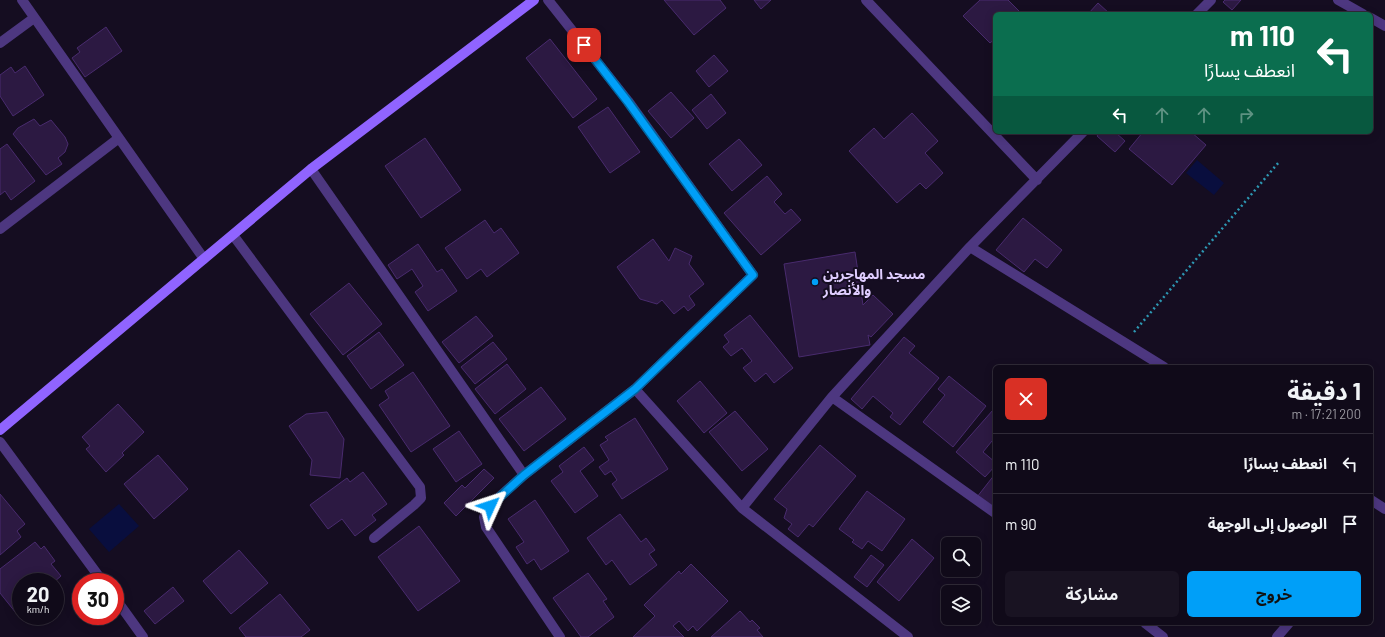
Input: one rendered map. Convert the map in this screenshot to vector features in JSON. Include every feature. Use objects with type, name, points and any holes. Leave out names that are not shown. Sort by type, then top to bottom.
[{"type":"street","points":[[22,0],[204,258]]},
{"type":"street","points":[[0,430],[311,169],[534,0]]},
{"type":"street","points":[[548,0],[628,102],[753,275],[635,389],[524,475],[490,506],[484,517],[486,527],[560,637]]},
{"type":"street","points":[[866,0],[993,134]]},
{"type":"street","points":[[1199,12],[1211,0]]},
{"type":"street","points":[[1338,0],[1359,12]]},
{"type":"street","points":[[0,43],[34,18]]},
{"type":"street","points":[[1373,19],[1385,26]]},
{"type":"street","points":[[993,134],[1037,180]]},
{"type":"street","points":[[742,508],[832,397],[970,247],[1081,134]]},
{"type":"street","points":[[0,229],[119,138]]},
{"type":"street","points":[[311,169],[524,475]]},
{"type":"street","points":[[233,235],[420,487],[421,498],[374,538]]},
{"type":"street","points":[[970,247],[1161,365]]},
{"type":"street","points":[[635,389],[742,508],[908,637]]},
{"type":"street","points":[[832,397],[993,512]]},
{"type":"street","points":[[0,442],[96,573]]},
{"type":"street","points":[[1373,501],[1385,509]]},
{"type":"street","points":[[124,610],[144,637]]},
{"type":"street","points":[[1147,625],[1161,636]]},
{"type":"street","points":[[1277,637],[1287,625]]},
{"type":"path","points":[[1125,343],[1279,162]]},
{"type":"shaded area","points":[[1197,160],[1224,183],[1214,195],[1186,173]]},
{"type":"shaded area","points":[[119,504],[139,526],[109,552],[89,529]]},
{"type":"building","points":[[664,0],[720,0],[726,8],[694,35]]},
{"type":"building","points":[[754,0],[771,0],[761,9]]},
{"type":"building","points":[[980,0],[1008,0],[1020,12],[993,12],[993,41],[990,43],[963,16]]},
{"type":"building","points":[[1225,0],[1241,0],[1232,10],[1223,2]]},
{"type":"building","points":[[1098,3],[1108,12],[1090,12]]},
{"type":"building","points":[[106,27],[122,51],[85,77],[72,58],[80,52],[77,48]]},
{"type":"building","points":[[550,39],[597,99],[573,118],[526,58]]},
{"type":"building","points":[[714,55],[728,71],[709,87],[696,71]]},
{"type":"building","points":[[25,66],[44,95],[13,116],[0,96],[0,75],[11,67],[15,73]]},
{"type":"building","points":[[671,92],[694,118],[671,138],[648,111]]},
{"type":"building","points":[[711,94],[726,113],[707,129],[692,110]]},
{"type":"building","points":[[608,107],[640,152],[610,173],[578,127]]},
{"type":"building","points":[[912,113],[938,141],[925,153],[943,173],[926,189],[920,183],[897,203],[849,151],[874,128],[884,139]]},
{"type":"building","points":[[34,119],[40,126],[51,120],[65,137],[68,144],[65,152],[58,158],[62,164],[46,175],[13,134],[18,128]]},
{"type":"building","points":[[1098,134],[1117,134],[1125,141],[1115,152],[1097,136]]},
{"type":"building","points":[[1141,134],[1193,134],[1206,145],[1172,185],[1129,149]]},
{"type":"building","points":[[425,138],[461,190],[421,218],[385,166]]},
{"type":"building","points":[[739,139],[762,165],[732,191],[709,164]]},
{"type":"building","points":[[7,144],[35,181],[11,200],[5,191],[0,195],[0,149]]},
{"type":"building","points":[[767,176],[782,194],[774,202],[785,214],[791,209],[801,220],[761,255],[724,213]]},
{"type":"building","points":[[1023,218],[1062,250],[1047,268],[1035,259],[1024,272],[996,250]]},
{"type":"building","points":[[485,220],[494,233],[501,228],[519,253],[487,277],[481,269],[467,279],[445,248]]},
{"type":"building","points":[[653,239],[669,261],[675,248],[692,256],[689,264],[704,284],[689,296],[695,305],[688,311],[684,306],[674,314],[662,300],[657,304],[640,299],[617,267]]},
{"type":"building","points":[[418,244],[437,272],[442,269],[457,291],[428,311],[415,292],[423,286],[412,269],[397,279],[388,265]]},
{"type":"building","points":[[855,252],[863,305],[873,295],[893,314],[871,337],[868,335],[870,345],[799,357],[784,264]]},
{"type":"building","points":[[349,283],[382,324],[343,355],[310,314]]},
{"type":"building","points":[[750,315],[793,368],[774,383],[766,373],[755,382],[743,368],[752,361],[742,348],[731,356],[723,347],[729,342],[724,335]]},
{"type":"building","points":[[476,316],[493,336],[459,363],[442,342]]},
{"type":"building","points":[[379,332],[404,365],[371,389],[347,356]]},
{"type":"building","points":[[904,337],[915,346],[909,353],[939,378],[900,425],[890,417],[893,413],[873,396],[862,409],[851,399]]},
{"type":"building","points":[[493,342],[507,359],[475,384],[461,367]]},
{"type":"building","points":[[507,364],[526,389],[495,414],[475,389]]},
{"type":"building","points":[[413,372],[450,426],[411,452],[379,405],[389,398],[385,391]]},
{"type":"building","points":[[949,376],[986,406],[953,447],[923,422],[945,395],[938,389]]},
{"type":"building","points":[[700,381],[727,413],[704,433],[677,401]]},
{"type":"building","points":[[541,387],[566,419],[524,451],[499,419]]},
{"type":"building","points":[[118,404],[144,432],[122,453],[124,455],[106,472],[86,449],[90,446],[82,437]]},
{"type":"building","points":[[993,410],[993,442],[992,441],[983,452],[993,460],[993,468],[985,477],[956,452]]},
{"type":"building","points":[[735,411],[768,449],[742,471],[709,432]]},
{"type":"building","points":[[327,412],[344,439],[340,478],[310,475],[312,460],[289,426],[306,414]]},
{"type":"building","points":[[635,418],[668,469],[622,499],[612,484],[617,480],[611,471],[605,475],[599,467],[609,460],[600,445],[608,440],[605,437]]},
{"type":"building","points":[[459,431],[482,464],[456,482],[433,449]]},
{"type":"building","points":[[820,445],[856,476],[813,527],[809,524],[798,537],[788,529],[792,524],[784,518],[787,509],[774,499]]},
{"type":"building","points":[[584,447],[594,460],[580,471],[598,496],[575,513],[551,481],[563,472],[559,466]]},
{"type":"building","points":[[158,455],[188,489],[154,519],[124,484]]},
{"type":"building","points":[[484,469],[494,478],[456,516],[444,503],[462,485],[465,488]]},
{"type":"building","points":[[363,472],[387,504],[372,515],[376,520],[355,536],[342,519],[328,529],[310,505],[347,478],[350,482]]},
{"type":"building","points":[[993,477],[993,509],[977,497]]},
{"type":"building","points":[[867,491],[905,519],[882,551],[868,541],[862,549],[852,542],[854,540],[839,529]]},
{"type":"building","points":[[0,494],[25,524],[17,531],[21,537],[0,555]]},
{"type":"building","points":[[535,500],[569,551],[541,570],[534,559],[527,564],[516,547],[524,542],[508,519]]},
{"type":"building","points":[[620,514],[641,542],[646,538],[655,550],[649,554],[657,565],[630,585],[612,560],[606,565],[587,538]]},
{"type":"building","points":[[419,526],[460,581],[418,611],[378,557]]},
{"type":"building","points":[[912,539],[934,558],[899,601],[877,582]]},
{"type":"building","points":[[35,542],[41,549],[44,546],[55,561],[51,564],[58,573],[12,573],[12,608],[0,593],[0,569]]},
{"type":"building","points":[[239,550],[268,583],[231,614],[203,581]]},
{"type":"building","points":[[871,555],[884,565],[867,587],[854,577]]},
{"type":"building","points":[[691,564],[728,601],[697,631],[693,626],[688,631],[679,621],[673,626],[684,637],[633,637],[655,616],[644,605],[679,571],[681,574]]},
{"type":"building","points":[[588,573],[607,599],[603,601],[614,617],[588,637],[581,637],[553,598]]},
{"type":"building","points":[[173,587],[184,601],[155,624],[144,611]]},
{"type":"building","points":[[280,594],[310,630],[301,637],[246,637],[239,628]]},
{"type":"building","points":[[740,611],[750,622],[752,620],[760,628],[757,630],[763,637],[711,637]]},
{"type":"place","name":"مسجد المهاجرين والأنصار","points":[[815,282]]},
{"type":"route","points":[[490,506],[524,475],[635,389],[753,275],[628,102],[584,45]]}]
